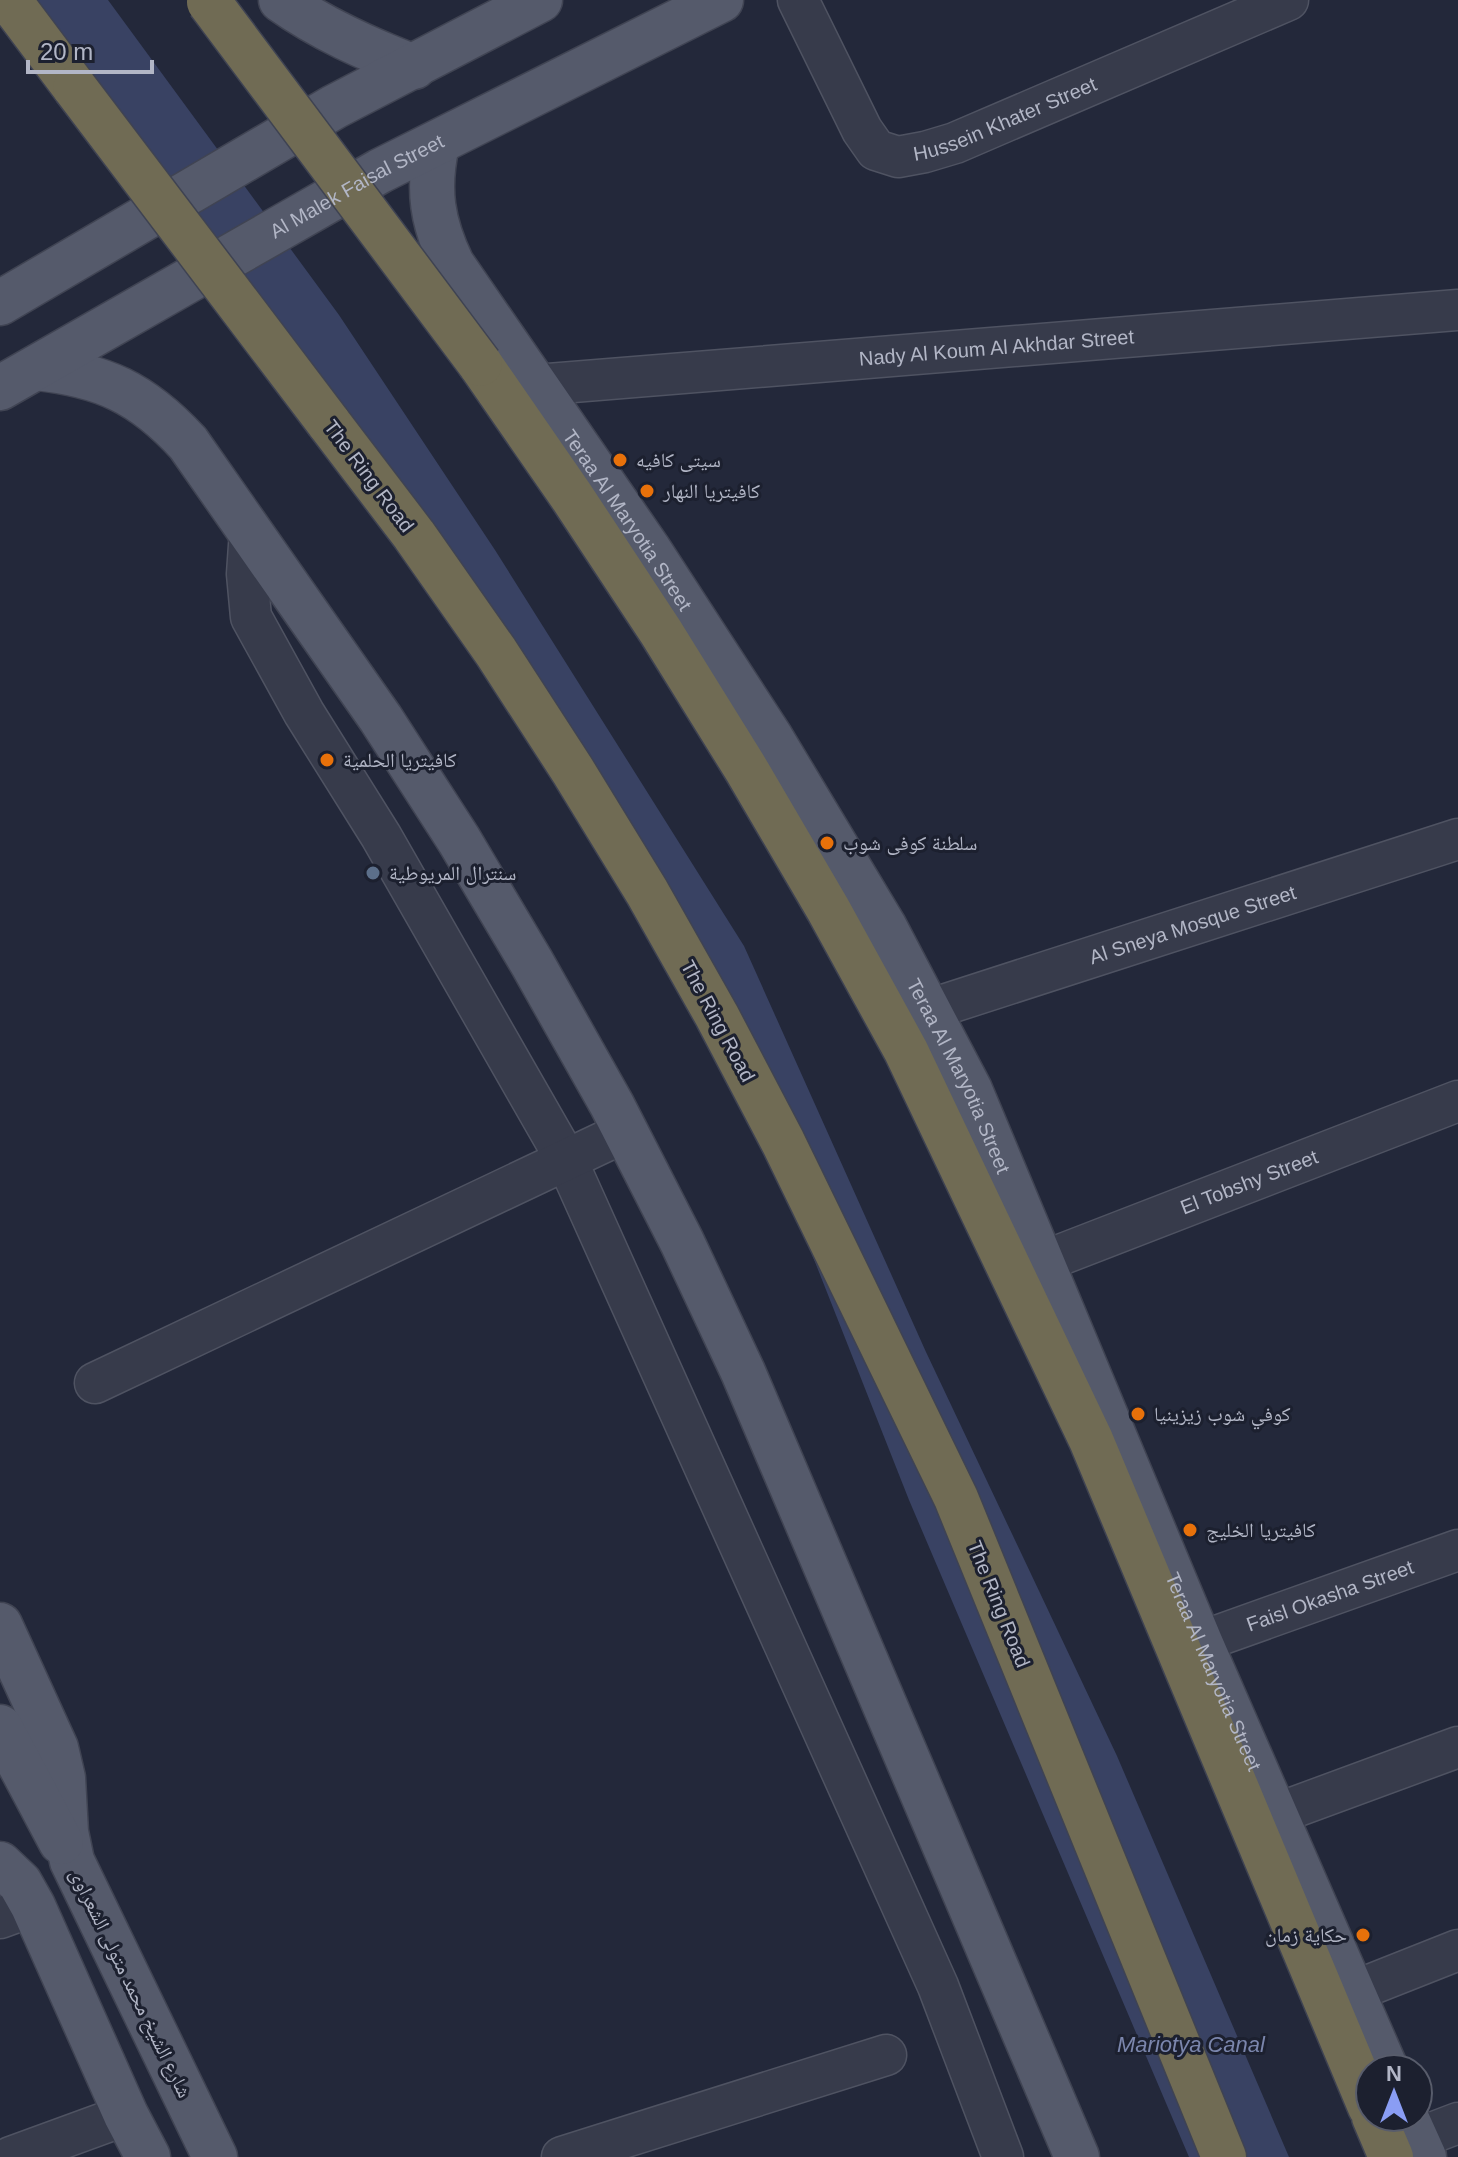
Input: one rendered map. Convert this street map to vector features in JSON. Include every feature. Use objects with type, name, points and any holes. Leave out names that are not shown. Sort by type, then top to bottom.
[{"type":"highway","name":"The Ring Road","points":[[9,0],[404,523],[496,652],[647,892],[717,1016],[783,1142],[956,1498],[1224,2157]]},
{"type":"highway","points":[[208,0],[480,364],[572,497],[661,632],[828,909],[906,1051],[1091,1440],[1354,2069]]},
{"type":"main road","points":[[281,0],[370,50],[414,67]]},
{"type":"main road","points":[[0,303],[334,107],[540,0]]},
{"type":"main road","name":"Al Malek Faisal Street","points":[[18,378],[380,171],[721,0]]},
{"type":"main road","name":"Teraa Al Maryotia Street","points":[[437,144],[432,166],[433,211],[440,238],[452,264],[649,550],[771,738],[884,926],[970,1090],[1200,1642],[1379,2053]]},
{"type":"main road","points":[[18,378],[69,371],[101,380],[131,394],[171,425],[188,443],[381,719],[459,840],[532,963],[682,1242],[743,1372],[1077,2157]]},
{"type":"main road","name":"شارع الشيخ محمد متولى الشعراوى","points":[[0,1625],[56,1748],[63,1778],[66,1832],[72,1861],[215,2157]]},
{"type":"main road","points":[[0,1727],[72,1861]]},
{"type":"main road","points":[[0,1845],[13,1893],[148,2157]]},
{"type":"street","name":"Hussein Khater Street","points":[[798,0],[862,130],[876,150],[898,157],[955,143],[1288,0]]},
{"type":"street","name":"Nady Al Koum Al Akhdar Street","points":[[536,385],[1458,310]]},
{"type":"street","points":[[250,531],[247,574],[251,617],[304,713],[381,836],[567,1161],[938,1986],[1003,2157]]},
{"type":"street","name":"Al Sneya Mosque Street","points":[[928,1010],[1458,839]]},
{"type":"street","name":"El Tobshy Street","points":[[1042,1262],[1458,1101]]},
{"type":"street","points":[[95,1383],[625,1132]]},
{"type":"street","name":"Faisl Okasha Street","points":[[1200,1642],[1458,1550]]},
{"type":"street","points":[[1276,1814],[1458,1747]]},
{"type":"street","points":[[1352,1992],[1458,1950]]},
{"type":"street","points":[[562,2157],[886,2055]]},
{"type":"street","points":[[11,2157],[126,2115]]},
{"type":"street","points":[[1409,2143],[1458,2123]]},
{"type":"water","name":"Mariotya Canal","points":[[21,0],[108,0],[339,315],[495,550],[744,946],[926,1352],[1117,1756],[1289,2157],[1189,2157],[909,1500],[787,1191],[504,669]]},
{"type":"place","name":"سيتى كافيه","points":[[620,460]]},
{"type":"place","name":"كافيتريا النهار","points":[[647,491]]},
{"type":"place","name":"كافيتريا الحلمية","points":[[327,760]]},
{"type":"place","name":"سلطنة كوفى شوب","points":[[827,843]]},
{"type":"place","name":"سنترال المريوطية","points":[[373,873]]},
{"type":"place","name":"كوفي شوب زيزينيا","points":[[1138,1414]]},
{"type":"place","name":"كافيتريا الخليج","points":[[1190,1530]]},
{"type":"place","name":"حكاية زمان","points":[[1363,1935]]}]
